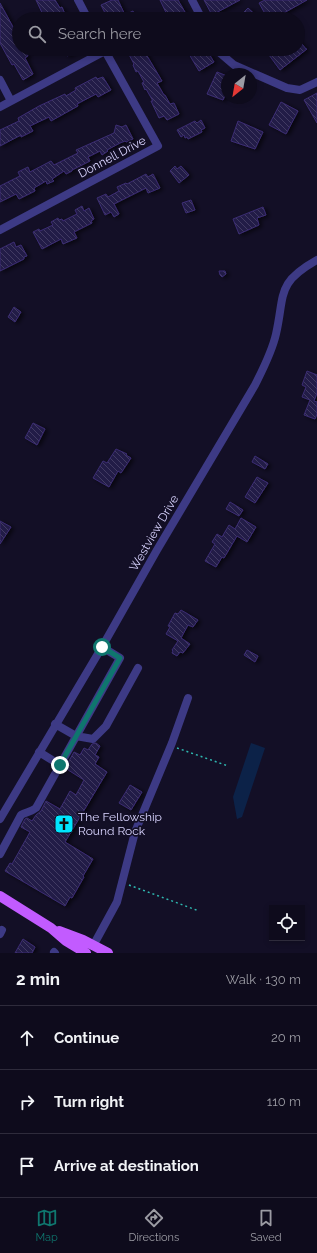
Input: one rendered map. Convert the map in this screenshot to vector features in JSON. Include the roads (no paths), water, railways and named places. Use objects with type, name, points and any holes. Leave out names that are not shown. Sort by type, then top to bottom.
[{"type":"main road","points":[[0,896],[51,928],[90,949],[108,953]]},
{"type":"street","points":[[78,0],[84,12]]},
{"type":"street","points":[[192,0],[198,12]]},
{"type":"street","points":[[0,107],[93,56]]},
{"type":"street","name":"Donnell Drive","points":[[0,230],[158,146],[107,56]]},
{"type":"street","points":[[224,56],[234,65],[287,88],[300,90],[317,82]]},
{"type":"street","points":[[0,80],[11,101]]},
{"type":"street","name":"Westview Drive","points":[[0,819],[102,647],[265,365],[272,348],[282,299],[287,285],[297,272],[317,260]]},
{"type":"street","points":[[0,854],[3,840],[21,815],[36,808],[120,658],[102,647]]},
{"type":"street","points":[[55,724],[76,736],[93,739],[106,726],[138,668]]},
{"type":"street","points":[[90,949],[117,902],[135,832],[172,743],[188,698]]},
{"type":"street","points":[[39,752],[60,765]]},
{"type":"water","points":[[251,743],[265,748],[242,817],[237,819],[233,797]]},
{"type":"place","name":"The Fellowship Round Rock","points":[[64,824]]}]
